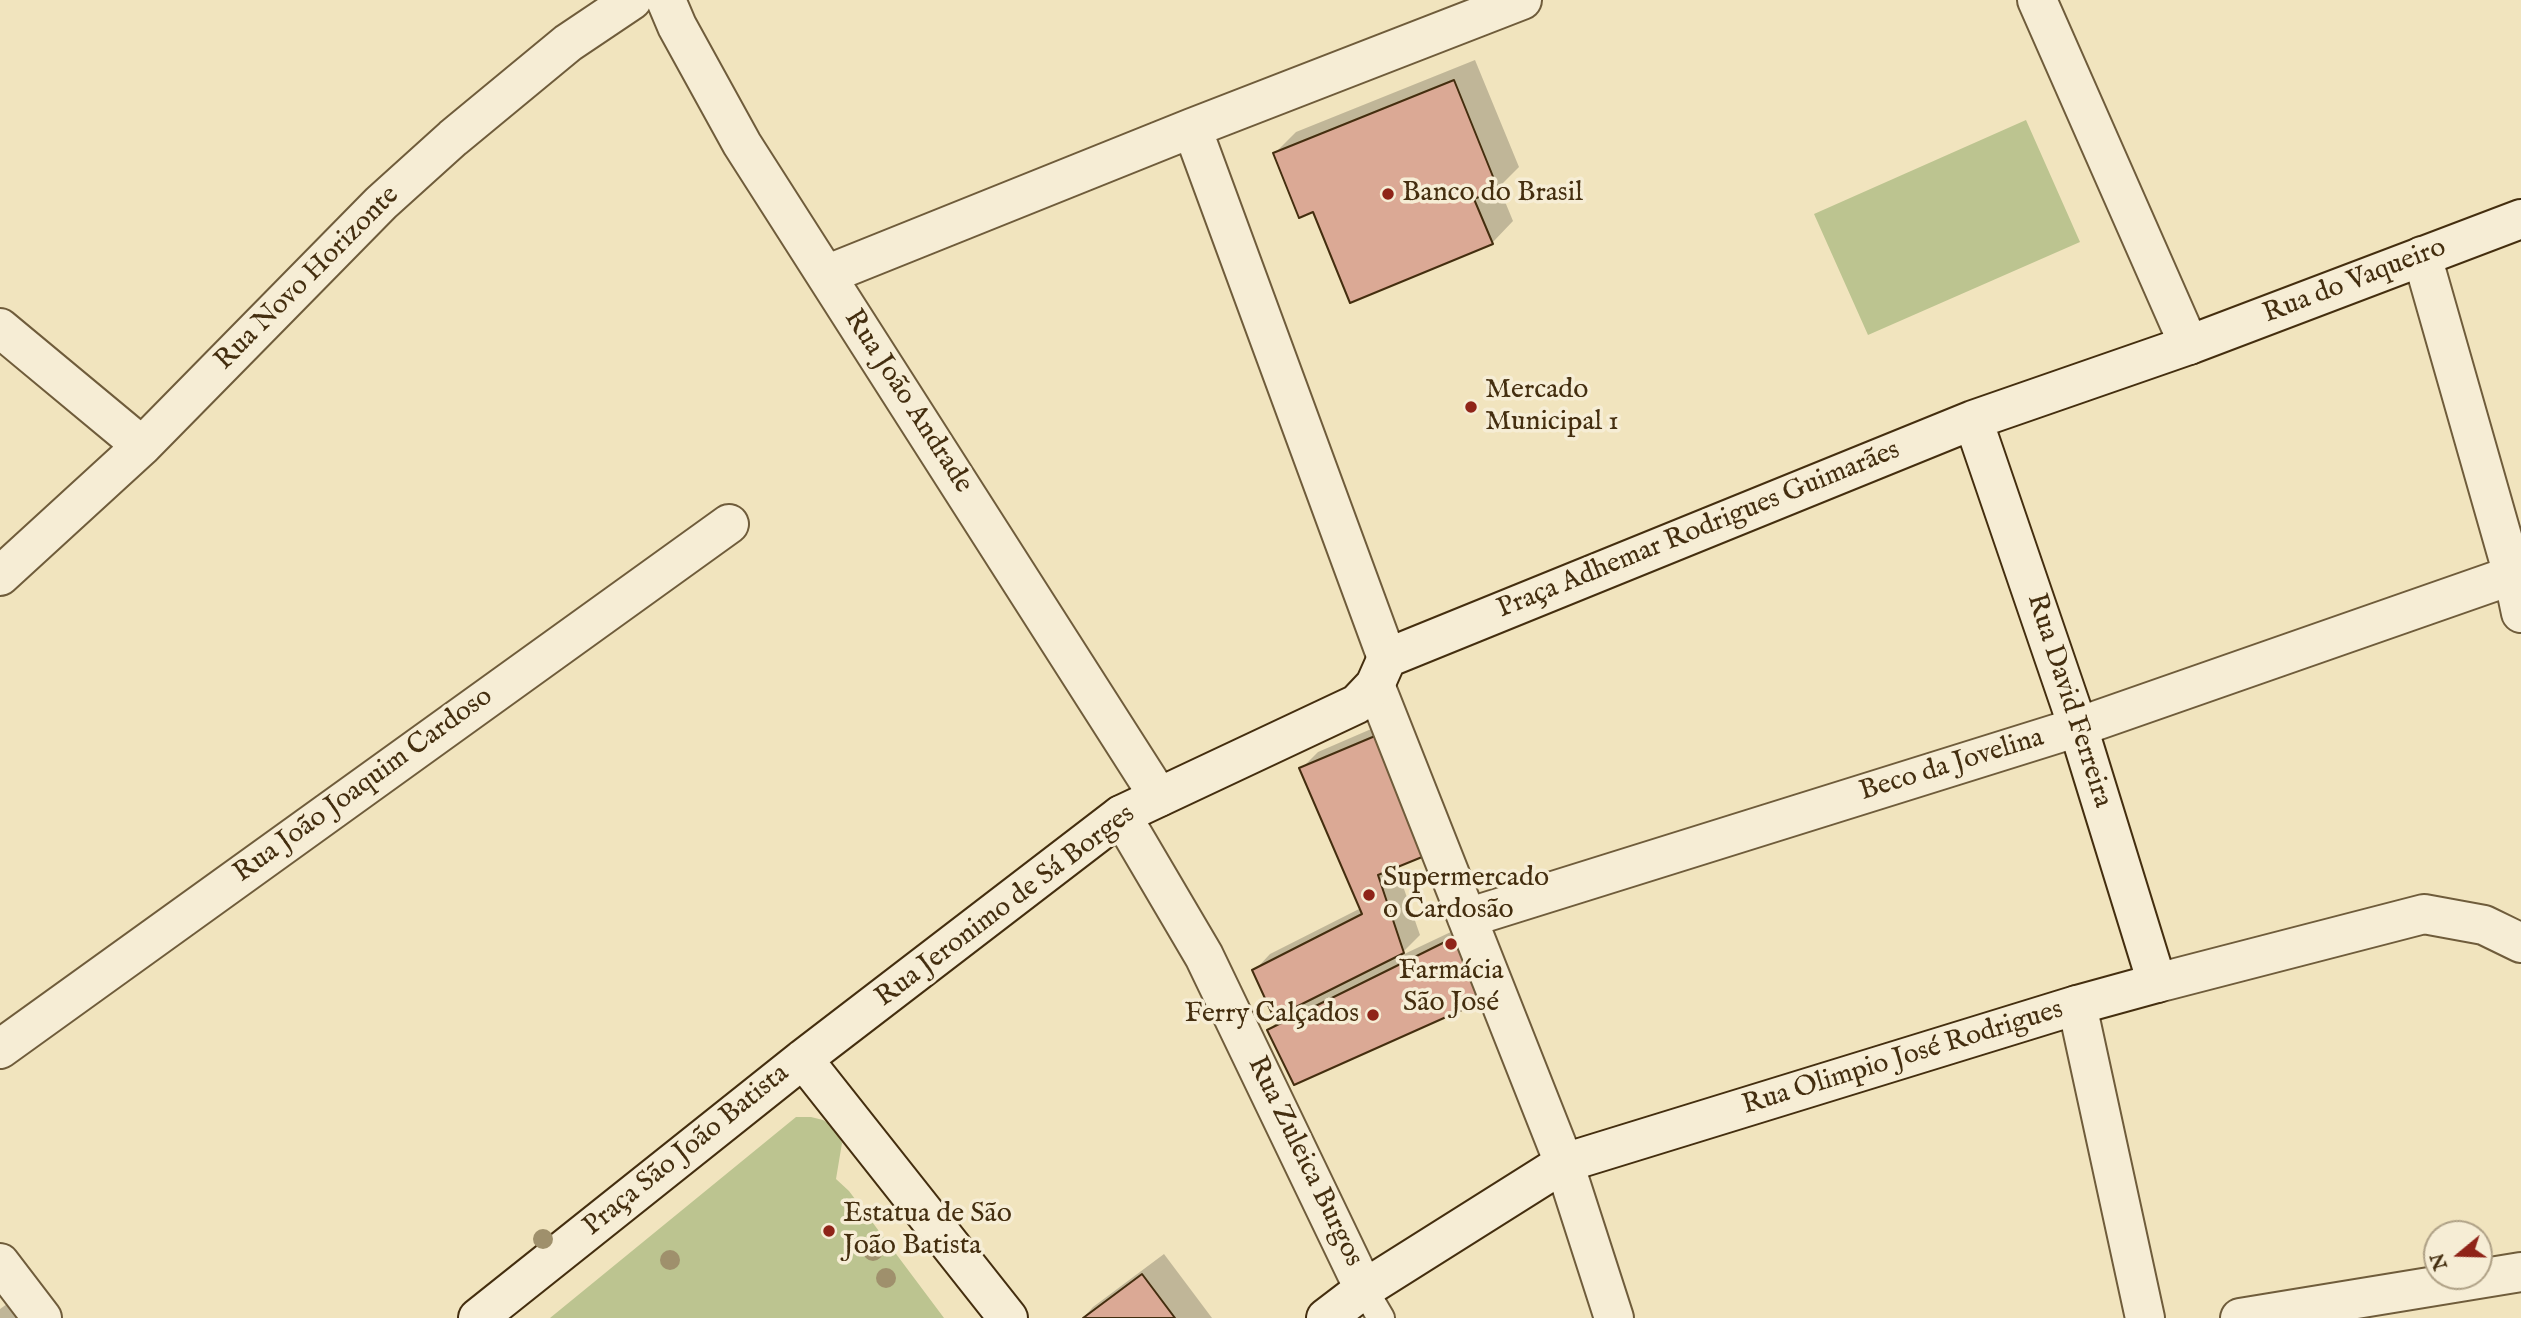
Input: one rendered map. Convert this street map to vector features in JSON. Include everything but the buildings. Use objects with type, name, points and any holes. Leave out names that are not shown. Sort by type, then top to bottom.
[{"type":"street","points":[[826,275],[1192,128],[1522,0]]},
{"type":"street","points":[[2038,0],[2189,345]]},
{"type":"street","name":"Rua João Andrade","points":[[638,1],[677,26],[742,144],[1159,797]]},
{"type":"street","name":"Rua Novo Horizonte","points":[[0,576],[142,446],[391,193],[453,138],[568,44],[638,1]]},
{"type":"street","points":[[1192,128],[1467,918],[1564,1163],[1614,1318]]},
{"type":"street","name":"Rua do Vaqueiro","points":[[2189,345],[2521,219]]},
{"type":"street","points":[[2422,256],[2513,575],[2521,613]]},
{"type":"street","points":[[0,328],[142,446]]},
{"type":"street","name":"Praça Adhemar Rodrigues Guimarães","points":[[1381,672],[1973,419],[2189,345]]},
{"type":"street","name":"Rua David Ferreira","points":[[1973,419],[2078,727],[2157,984]]},
{"type":"street","name":"Rua João Joaquim Cardoso","points":[[0,1049],[729,524]]},
{"type":"street","name":"Beco da Jovelina","points":[[1467,918],[2078,727],[2513,575]]},
{"type":"street","name":"Rua Jeronimo de Sá Borges","points":[[803,1059],[1121,816],[1357,704],[1381,672]]},
{"type":"street","name":"Rua Zuleica Burgos","points":[[1121,816],[1204,956],[1373,1303]]},
{"type":"street","name":"Rua Olimpio José Rodrigues","points":[[1326,1318],[1373,1303],[1564,1163],[2077,1005],[2424,914],[2484,925],[2520,943]]},
{"type":"street","points":[[2077,1005],[2144,1318]]},
{"type":"street","name":"Praça São João Batista","points":[[478,1318],[803,1059],[1008,1318]]},
{"type":"street","points":[[0,1263],[42,1318]]},
{"type":"street","points":[[2240,1318],[2521,1272]]},
{"type":"green space","points":[[2026,120],[2080,242],[1868,335],[1814,214]]},
{"type":"green space","points":[[796,1117],[823,1120],[834,1127],[842,1143],[836,1179],[849,1191],[944,1318],[550,1318]]},
{"type":"place","name":"Banco do Brasil","points":[[1388,194]]},
{"type":"place","name":"Mercado Municipal 1","points":[[1471,407]]},
{"type":"place","name":"Supermercado o Cardosão","points":[[1369,895]]},
{"type":"place","name":"Farmácia São José","points":[[1451,944]]},
{"type":"place","name":"Ferry Calçados","points":[[1373,1015]]},
{"type":"place","name":"Estatua de São João Batista","points":[[829,1231]]}]
